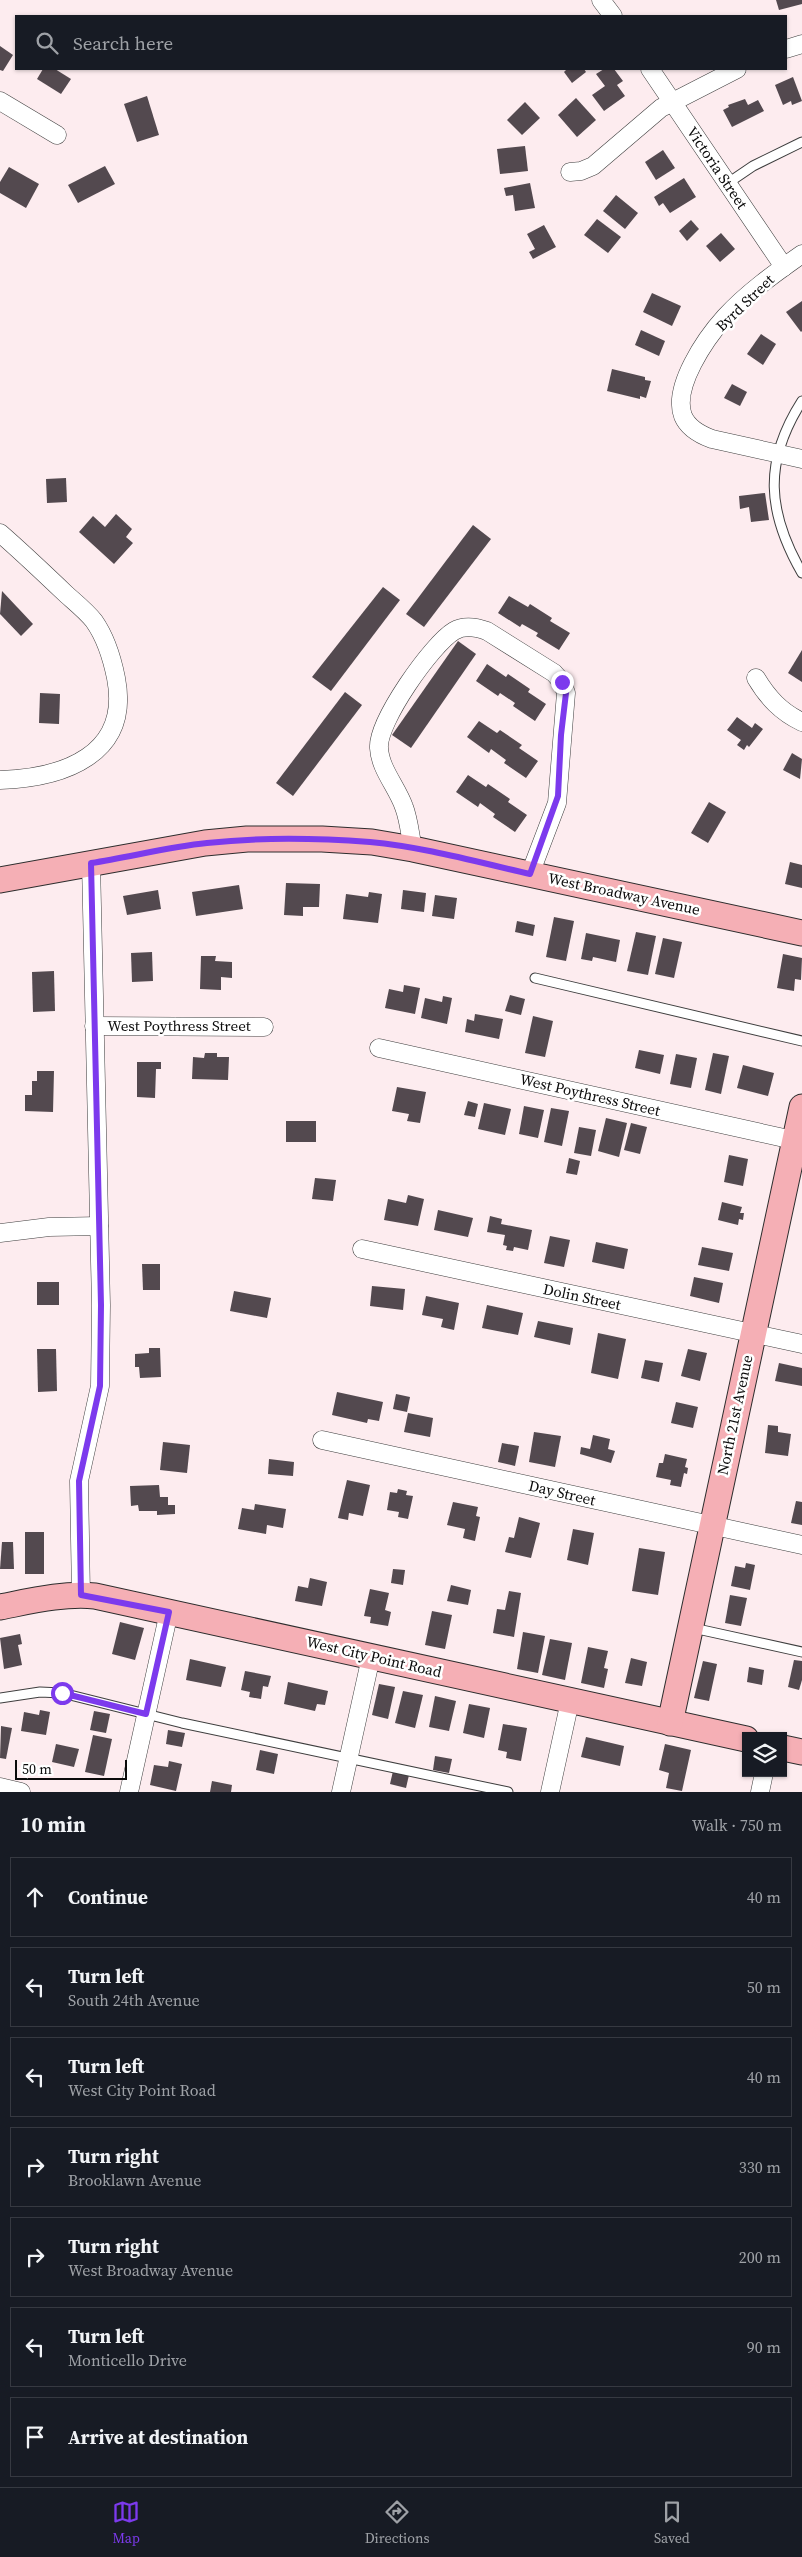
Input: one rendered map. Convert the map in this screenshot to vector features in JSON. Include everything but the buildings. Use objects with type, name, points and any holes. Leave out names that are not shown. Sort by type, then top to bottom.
[{"type":"street","points":[[601,0],[611,15]]},
{"type":"street","points":[[787,49],[802,44]]},
{"type":"street","name":"Victoria Street","points":[[651,70],[784,267]]},
{"type":"street","points":[[570,172],[581,171],[593,166],[634,129],[673,102],[735,70]]},
{"type":"street","points":[[0,101],[57,135]]},
{"type":"street","name":"Byrd Street","points":[[776,454],[712,439],[691,426],[683,416],[681,399],[684,386],[707,341],[725,318],[784,267],[802,254]]},
{"type":"street","points":[[776,454],[802,459]]},
{"type":"street","points":[[0,533],[94,620],[105,640],[113,661],[118,702],[117,714],[107,738],[84,761],[51,775],[0,780]]},
{"type":"street","points":[[413,849],[405,808],[381,762],[378,748],[380,734],[398,696],[446,636],[463,627],[476,627],[554,673],[562,682],[566,693],[557,803],[530,874]]},
{"type":"street","points":[[756,678],[766,695],[776,705],[802,722]]},
{"type":"street","name":"West Broadway Avenue","points":[[0,880],[205,843],[247,840],[322,839],[372,842],[413,849],[802,933]]},
{"type":"street","points":[[81,1595],[79,1481],[100,1386],[99,1226],[91,863]]},
{"type":"street","name":"West Poythress Street","points":[[94,1026],[264,1026]]},
{"type":"street","name":"West Poythress Street","points":[[379,1048],[798,1141]]},
{"type":"street","name":"North 21st Avenue","points":[[670,1723],[752,1334],[798,1141],[802,1107]]},
{"type":"street","points":[[0,1233],[48,1227],[99,1226]]},
{"type":"street","name":"Dolin Street","points":[[362,1249],[802,1344]]},
{"type":"street","name":"Day Street","points":[[322,1440],[802,1545]]},
{"type":"street","name":"West City Point Road","points":[[0,1606],[81,1595],[371,1656],[742,1739]]},
{"type":"street","points":[[129,1792],[169,1612]]},
{"type":"street","points":[[341,1792],[371,1656]]},
{"type":"street","points":[[550,1792],[570,1701]]},
{"type":"street","points":[[787,1749],[802,1752]]},
{"type":"street","points":[[760,1792],[763,1777]]},
{"type":"street","points":[[0,1787],[21,1792]]},
{"type":"lane","points":[[728,183],[754,166],[802,142]]},
{"type":"lane","points":[[802,401],[790,419],[776,454],[774,480],[778,514],[787,545],[802,573]]},
{"type":"lane","points":[[535,978],[802,1040]]},
{"type":"lane","points":[[690,1627],[802,1652]]},
{"type":"lane","points":[[0,1698],[40,1692],[62,1693],[146,1714],[348,1759],[508,1792]]},
{"type":"route","points":[[62,1693],[146,1714],[169,1612],[95,1596],[81,1595],[79,1481],[100,1386],[101,1305],[92,984],[91,863],[205,843],[247,840],[322,839],[372,842],[530,874],[557,803],[558,767],[566,693],[562,682]]}]
